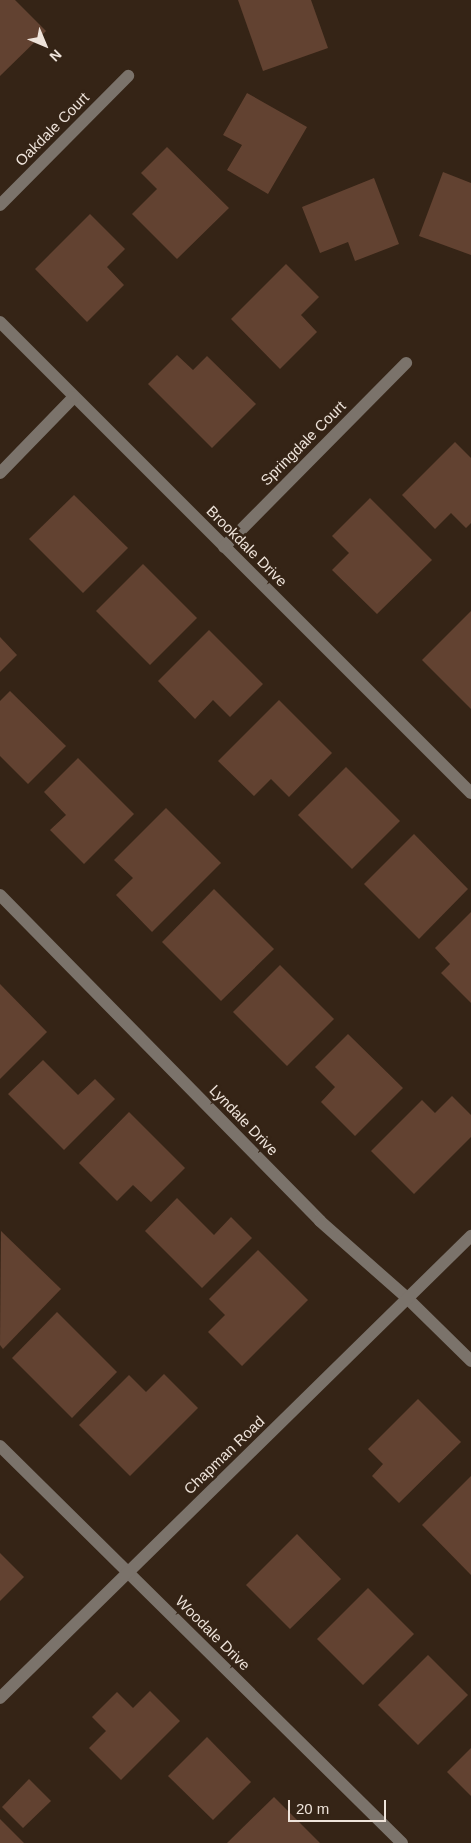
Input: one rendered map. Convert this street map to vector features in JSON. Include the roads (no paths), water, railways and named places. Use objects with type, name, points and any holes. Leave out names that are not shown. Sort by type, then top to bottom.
[{"type":"street","name":"Oakdale Court","points":[[0,205],[128,76]]},
{"type":"street","name":"Brookdale Drive","points":[[0,322],[471,793]]},
{"type":"street","name":"Springdale Court","points":[[224,547],[406,363]]},
{"type":"street","points":[[0,474],[74,397]]},
{"type":"street","name":"Lyndale Drive","points":[[0,894],[320,1221],[407,1298],[471,1361]]},
{"type":"street","name":"Chapman Road","points":[[0,1698],[471,1236]]},
{"type":"street","name":"Woodale Drive","points":[[0,1446],[402,1843]]}]
